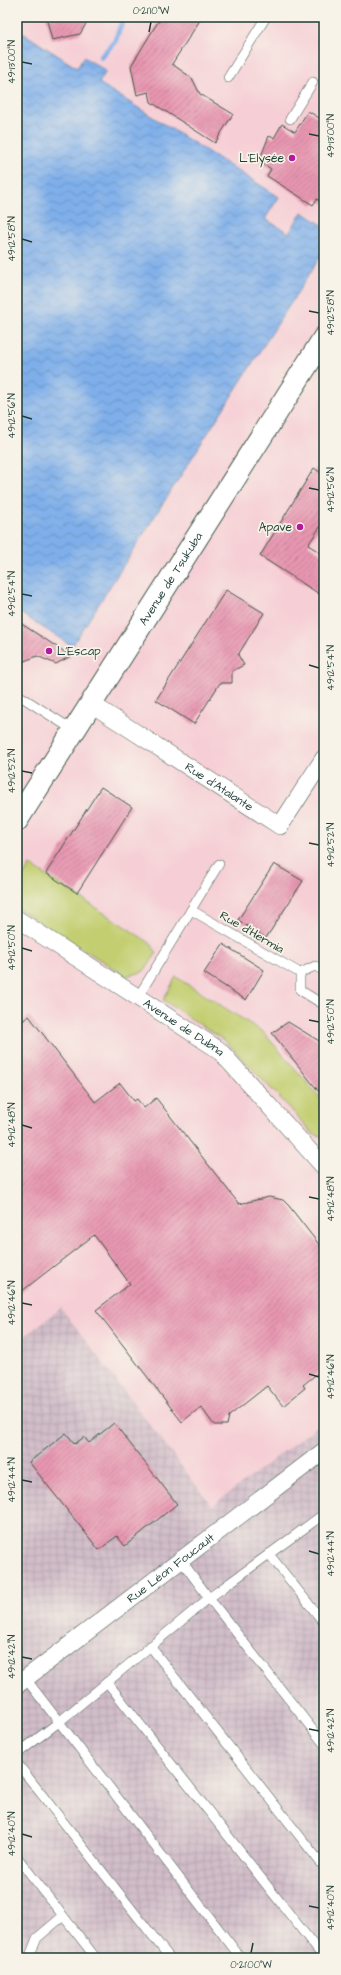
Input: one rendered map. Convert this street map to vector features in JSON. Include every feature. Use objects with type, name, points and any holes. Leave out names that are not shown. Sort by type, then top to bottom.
[{"type":"street","name":"Avenue de Tsukuba","points":[[17,820],[90,703],[324,338]]},
{"type":"street","name":"Rue d'Atalante","points":[[90,703],[280,826],[324,758]]},
{"type":"street","name":"Avenue de Dubna","points":[[17,918],[219,1050],[322,1159]]},
{"type":"street","name":"Rue Léon Foucault","points":[[21,1682],[324,1451]]},
{"type":"lane","points":[[228,78],[266,17]]},
{"type":"lane","points":[[290,118],[313,82]]},
{"type":"lane","points":[[17,694],[73,730]]},
{"type":"lane","points":[[138,997],[219,864]]},
{"type":"lane","name":"Rue d'Hermia","points":[[191,910],[300,973]]},
{"type":"lane","points":[[324,971],[315,966],[300,973],[300,990],[324,1005]]},
{"type":"lane","points":[[17,1754],[59,1722],[209,1598],[324,1514]]},
{"type":"lane","points":[[269,1554],[324,1623]]},
{"type":"lane","points":[[181,1560],[209,1598],[324,1744]]},
{"type":"lane","points":[[150,1646],[324,1867]]},
{"type":"lane","points":[[21,1682],[59,1722],[242,1958]]},
{"type":"lane","points":[[107,1682],[324,1958]]},
{"type":"lane","points":[[17,1763],[170,1958]]},
{"type":"lane","points":[[17,1857],[96,1958]]},
{"type":"lane","points":[[29,1958],[37,1938],[63,1916]]},
{"type":"shaded area","points":[[17,17],[324,17],[324,1421],[212,1507],[61,1309],[17,1342]]},
{"type":"shaded area","points":[[61,1308],[212,1506],[324,1421],[324,1958],[17,1958],[17,1342]]},
{"type":"green space","points":[[30,865],[150,943],[157,953],[143,972],[126,976],[17,908],[17,886]]},
{"type":"green space","points":[[176,977],[263,1032],[324,1102],[324,1137],[313,1134],[225,1041],[163,1000]]},
{"type":"water","points":[[17,29],[77,68],[84,57],[106,71],[99,83],[279,197],[265,219],[289,233],[302,212],[324,226],[324,251],[72,646],[17,611]]},
{"type":"building","points":[[46,17],[90,17],[80,34],[52,40]]},
{"type":"building","points":[[161,17],[202,17],[172,64],[192,78],[200,94],[233,114],[215,143],[151,102],[149,92],[137,95],[131,66]]},
{"type":"building","name":"L'Elysée","points":[[308,111],[324,121],[324,204],[317,199],[313,205],[267,176],[271,169],[259,161],[269,136],[274,138],[282,124],[295,132]]},
{"type":"building","points":[[314,468],[324,475],[324,521],[308,545],[324,555],[324,597],[260,556]]},
{"type":"building","points":[[226,590],[264,613],[238,655],[244,665],[232,671],[232,683],[220,683],[194,724],[156,700]]},
{"type":"building","points":[[17,621],[71,656],[56,664],[37,656],[17,664]]},
{"type":"building","points":[[101,787],[132,807],[77,893],[46,873]]},
{"type":"building","points":[[274,864],[303,881],[266,938],[238,920]]},
{"type":"building","points":[[223,944],[264,970],[246,1000],[204,973]]},
{"type":"building","points":[[29,1016],[95,1102],[120,1083],[134,1101],[137,1099],[144,1108],[156,1098],[239,1204],[269,1197],[283,1200],[324,1251],[324,1368],[303,1385],[305,1388],[283,1406],[267,1386],[229,1416],[227,1425],[214,1425],[201,1407],[182,1422],[96,1310],[130,1284],[94,1235],[17,1295],[17,1025]]},
{"type":"building","points":[[288,1022],[324,1044],[324,1098],[272,1033]]},
{"type":"building","points":[[114,1423],[177,1504],[125,1546],[117,1536],[99,1550],[29,1462],[66,1433],[75,1444],[84,1437],[89,1443]]},
{"type":"waterway","points":[[101,57],[115,41],[124,17]]},
{"type":"place","name":"L'Elysée","points":[[292,158]]},
{"type":"place","name":"Apave","points":[[300,527]]},
{"type":"place","name":"L'Escap","points":[[49,651]]}]
